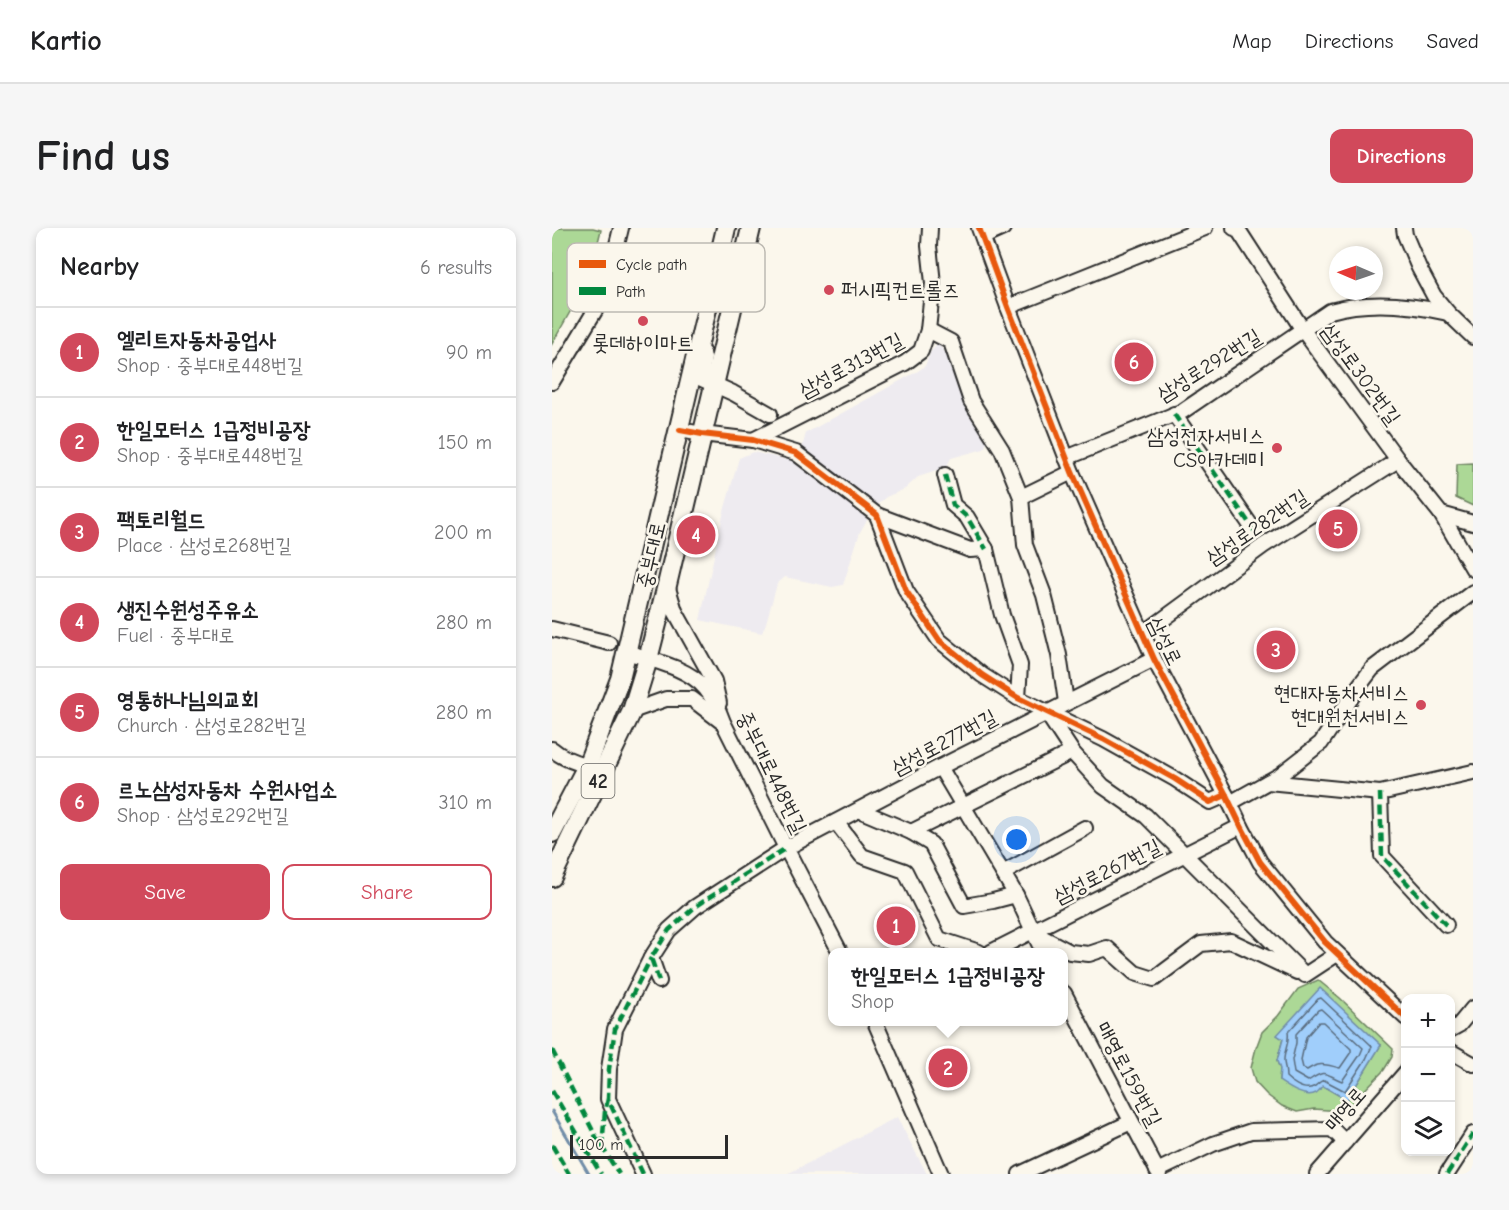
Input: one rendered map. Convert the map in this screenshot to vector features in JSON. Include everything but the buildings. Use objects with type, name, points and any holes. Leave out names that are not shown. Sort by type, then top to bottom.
[{"type":"main road","name":"중부대로","points":[[723,243],[726,228]]},
{"type":"main road","name":"중부대로","points":[[747,243],[751,228]]},
{"type":"main road","name":"중부대로","points":[[552,833],[587,766],[620,680],[707,312]]},
{"type":"main road","name":"중부대로","points":[[552,877],[632,711],[661,610],[731,312]]},
{"type":"main road","points":[[654,536],[660,544],[649,601],[651,607],[661,610]]},
{"type":"street","points":[[617,243],[621,228]]},
{"type":"street","name":"삼성로313번길","points":[[753,440],[905,363],[921,351],[928,330],[933,283],[929,246],[930,228]]},
{"type":"street","points":[[981,233],[1003,228]]},
{"type":"street","points":[[1008,307],[1205,228]]},
{"type":"street","name":"삼성로302번길","points":[[1234,228],[1237,228],[1303,330],[1398,460],[1441,514],[1473,569]]},
{"type":"street","points":[[1404,228],[1419,268],[1434,296],[1473,337]]},
{"type":"street","name":"삼성로","points":[[981,233],[1066,458],[1143,634],[1241,826],[1260,861],[1325,942],[1401,1013]]},
{"type":"street","name":"삼성로292번길","points":[[1066,458],[1183,411],[1330,311],[1347,306],[1400,305],[1418,306],[1448,313]]},
{"type":"street","points":[[552,382],[594,312]]},
{"type":"street","points":[[928,330],[951,342],[971,401],[1002,450],[1021,497],[1025,545],[1044,595],[1059,655],[1066,702]]},
{"type":"street","points":[[699,346],[704,356],[702,379],[734,393],[770,414]]},
{"type":"street","points":[[1174,414],[1256,533]]},
{"type":"street","points":[[680,430],[753,440],[796,453],[877,514],[970,550],[986,549]]},
{"type":"street","name":"삼성로282번길","points":[[1143,634],[1263,546],[1398,460]]},
{"type":"street","points":[[1021,497],[1072,472]]},
{"type":"street","points":[[945,475],[953,506],[968,517],[986,549],[1002,615],[1020,665],[1018,698]]},
{"type":"street","points":[[877,514],[906,591],[939,640],[982,675],[1018,698],[1103,739],[1175,779],[1210,802],[1228,799],[1268,782],[1321,743],[1372,669],[1473,592]]},
{"type":"street","points":[[1441,514],[1473,523]]},
{"type":"street","points":[[667,585],[675,611],[714,681],[723,722]]},
{"type":"street","points":[[552,629],[609,643],[622,638],[632,629]]},
{"type":"street","points":[[609,643],[617,655],[622,670]]},
{"type":"street","name":"중부대로448번길","points":[[627,652],[681,670],[705,688],[717,706],[838,948]]},
{"type":"street","name":"삼성로277번길","points":[[643,1174],[608,1099],[609,1068],[615,1029],[651,958],[669,930],[694,907],[786,848],[1154,658]]},
{"type":"street","points":[[632,711],[666,699],[692,699],[723,722]]},
{"type":"street","points":[[1046,712],[1072,752],[1103,786],[1146,816],[1305,975]]},
{"type":"street","points":[[552,749],[555,753],[587,766]]},
{"type":"street","points":[[911,832],[1072,752]]},
{"type":"street","points":[[940,767],[1016,895],[1041,948]]},
{"type":"street","points":[[1268,782],[1380,793],[1473,772]]},
{"type":"street","points":[[1380,793],[1382,856],[1446,925]]},
{"type":"street","points":[[859,810],[911,832],[931,844],[964,906],[1016,895]]},
{"type":"street","points":[[836,822],[861,856],[905,871],[939,939],[967,948]]},
{"type":"street","name":"삼성로267번길","points":[[999,948],[1241,826]]},
{"type":"street","points":[[1003,873],[1084,828]]},
{"type":"street","points":[[1032,932],[1062,948]]},
{"type":"street","points":[[1068,951],[1089,954],[1107,948],[1135,973],[1155,979],[1201,944],[1231,941],[1305,975]]},
{"type":"street","points":[[1305,975],[1337,954]]},
{"type":"street","points":[[651,958],[659,981]]},
{"type":"street","name":"매영로159번길","points":[[1068,1001],[1158,1173]]},
{"type":"street","points":[[1455,1027],[1473,1008]]},
{"type":"street","points":[[878,1026],[941,1174]]},
{"type":"street","points":[[1455,1054],[1473,1064]]},
{"type":"street","name":"매영로","points":[[1317,1174],[1401,1078]]},
{"type":"street","points":[[1020,1174],[1131,1122]]},
{"type":"street","points":[[1158,1173],[1213,1144],[1251,1131],[1332,1129],[1345,1142]]},
{"type":"street","points":[[1447,1174],[1473,1134]]},
{"type":"shaded area","points":[[938,344],[945,352],[959,391],[974,422],[987,442],[984,449],[951,458],[946,468],[918,477],[905,489],[886,497],[875,507],[860,532],[843,585],[832,587],[785,577],[777,584],[762,633],[700,620],[723,515],[739,458],[753,452],[788,460],[802,448],[806,433],[918,371],[925,366],[931,351]]},
{"type":"shaded area","points":[[897,1117],[927,1174],[787,1174]]},
{"type":"green space","points":[[552,228],[601,230],[598,243],[567,243],[567,312],[570,312],[552,344]]},
{"type":"green space","points":[[1473,463],[1473,506],[1456,498],[1457,464]]},
{"type":"green space","points":[[1318,980],[1393,1049],[1392,1057],[1384,1070],[1349,1106],[1340,1111],[1314,1109],[1297,1112],[1282,1106],[1255,1082],[1251,1068],[1262,1032],[1278,1016],[1298,989]],"holes":[[[1277,1035],[1381,1045],[1347,1100],[1323,1086],[1279,1081],[1280,1069],[1277,1061],[1283,1039]]]},
{"type":"water","points":[[1320,988],[1381,1045],[1347,1100],[1323,1086],[1317,1093],[1307,1094],[1297,1092],[1279,1081],[1280,1069],[1277,1061],[1283,1039],[1277,1035]]},
{"type":"waterway","points":[[552,1111],[589,1174]]},
{"type":"marked path","points":[[1174,414],[1256,533]]},
{"type":"marked path","points":[[945,475],[953,505],[967,517],[986,549]]},
{"type":"marked path","points":[[1380,793],[1382,856],[1446,925]]},
{"type":"marked path","points":[[659,981],[651,958],[669,930],[695,907],[786,848]]},
{"type":"marked path","points":[[643,1174],[608,1099],[609,1069],[615,1029],[651,958]]},
{"type":"marked path","points":[[552,1050],[597,1139],[619,1174]]},
{"type":"marked path","points":[[552,1091],[601,1174]]},
{"type":"marked path","points":[[602,1147],[608,1099]]},
{"type":"marked path","points":[[1447,1174],[1473,1134]]},
{"type":"marked path","points":[[552,1145],[569,1174]]},
{"type":"cycle path","points":[[979,228],[1072,472],[1154,659],[1260,862],[1325,942],[1401,1013]]},
{"type":"cycle path","points":[[680,430],[753,440],[796,453],[877,515],[906,591],[939,640],[982,675],[1018,698],[1103,739],[1175,779],[1210,802],[1226,795]]},
{"type":"place","name":"퍼시픽컨트롤즈","points":[[829,290]]},
{"type":"place","name":"롯데하이마트","points":[[643,321]]},
{"type":"place","name":"르노삼성자동차 수원사업소","points":[[1134,362]]},
{"type":"place","name":"삼성전자서비스 CS아카데미","points":[[1277,448]]},
{"type":"place","name":"영통하나님의교회","points":[[1338,529]]},
{"type":"place","name":"생진수원성주유소","points":[[696,535]]},
{"type":"place","name":"팩토리월드","points":[[1276,650]]},
{"type":"place","name":"현대자동차서비스 현대원천서비스","points":[[1421,705]]},
{"type":"place","name":"엘리트자동차공업사","points":[[896,926]]},
{"type":"place","name":"한일모터스 1급정비공장","points":[[948,1068]]}]
